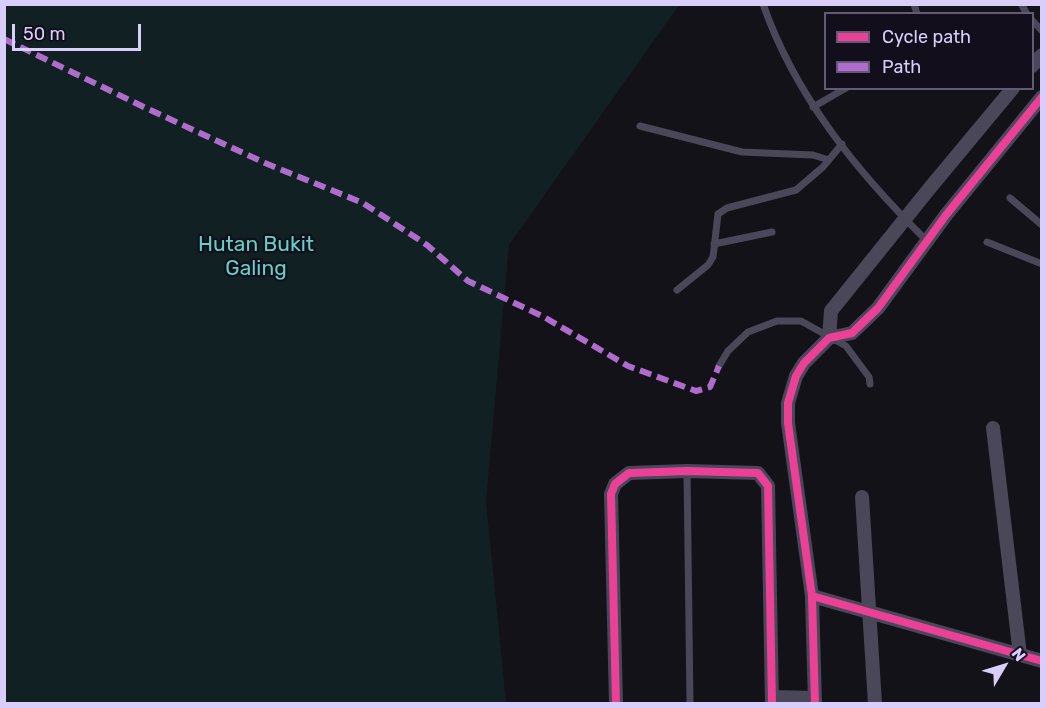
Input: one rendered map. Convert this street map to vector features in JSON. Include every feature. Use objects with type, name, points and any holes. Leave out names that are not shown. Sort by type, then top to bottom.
[{"type":"street","points":[[829,338],[831,311],[1011,90]]},
{"type":"street","points":[[616,704],[611,494],[615,484],[629,473],[687,471],[758,474],[768,486],[772,700],[815,701],[812,596],[788,423],[788,403],[796,376],[804,363],[829,338],[852,333],[878,308],[927,241],[1041,97]]},
{"type":"street","points":[[993,428],[1020,655]]},
{"type":"street","points":[[862,497],[875,704]]},
{"type":"street","points":[[812,596],[1041,661]]},
{"type":"lane","points":[[763,4],[775,38],[813,107],[905,219],[927,241]]},
{"type":"lane","points":[[813,107],[843,90]]},
{"type":"lane","points":[[640,126],[742,152],[813,155],[829,160]]},
{"type":"lane","points":[[677,290],[708,265],[713,257],[718,214],[727,208],[796,190],[829,160],[842,144]]},
{"type":"lane","points":[[1010,198],[1041,225]]},
{"type":"lane","points":[[714,244],[772,232]]},
{"type":"lane","points":[[987,242],[1041,264]]},
{"type":"lane","points":[[719,366],[728,351],[748,332],[777,321],[801,321],[846,346],[869,377],[870,384]]},
{"type":"lane","points":[[687,471],[690,704]]},
{"type":"green space","name":"Hutan Bukit Galing","points":[[4,5],[679,5],[509,245],[486,501],[506,703],[5,703]]},
{"type":"marked path","points":[[4,39],[265,163],[363,203],[427,245],[468,281],[544,317],[628,366],[696,391],[710,387],[719,366]]},
{"type":"cycle path","points":[[815,704],[812,596],[788,423],[788,403],[796,376],[804,363],[829,338],[852,333],[878,308],[946,215],[1042,97]]},
{"type":"cycle path","points":[[616,704],[611,494],[615,484],[629,473],[687,471],[758,473],[768,486],[772,704]]},
{"type":"cycle path","points":[[812,596],[1042,661]]}]
